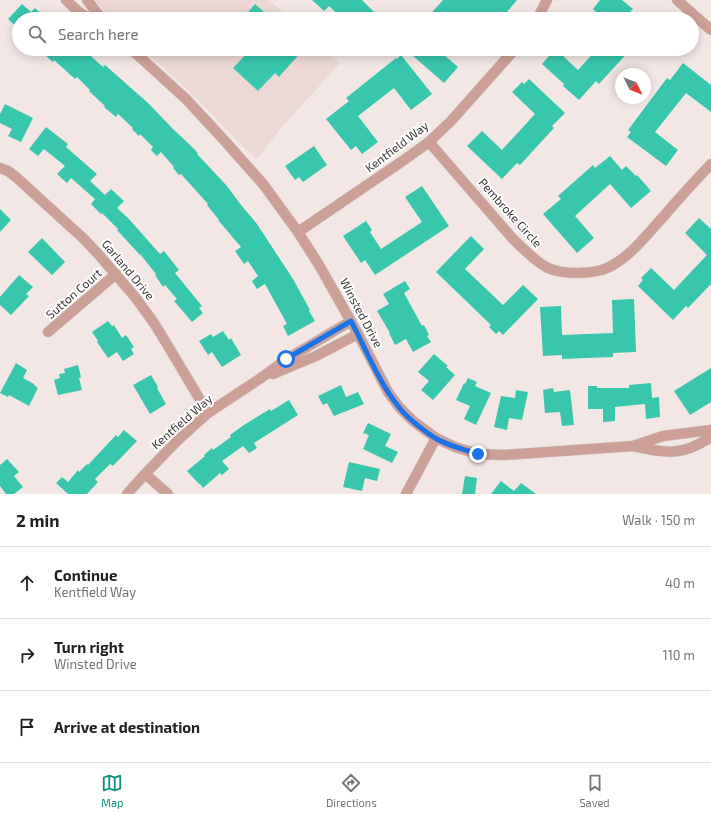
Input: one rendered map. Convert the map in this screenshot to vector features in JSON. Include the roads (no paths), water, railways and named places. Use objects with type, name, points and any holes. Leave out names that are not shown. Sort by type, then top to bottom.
[{"type":"street","points":[[66,0],[79,12]]},
{"type":"street","points":[[86,0],[96,12]]},
{"type":"street","points":[[541,12],[547,0]]},
{"type":"street","points":[[677,0],[691,12]]},
{"type":"street","points":[[699,19],[711,30]]},
{"type":"street","name":"Winsted Drive","points":[[139,56],[186,99],[263,184],[319,264],[388,392],[399,407],[413,421],[436,438],[455,447],[478,454],[504,456],[633,446],[663,436],[711,430]]},
{"type":"street","name":"Kentfield Way","points":[[298,232],[429,142],[451,121],[509,56]]},
{"type":"street","name":"Pembroke Circle","points":[[429,142],[527,253],[549,268],[561,272],[573,273],[588,273],[602,269],[619,261],[636,247],[711,164]]},
{"type":"street","name":"Garland Drive","points":[[0,168],[8,171],[16,177],[84,239],[116,274],[154,323],[208,413]]},
{"type":"street","name":"Sutton Court","points":[[48,332],[116,274]]},
{"type":"street","name":"Kentfield Way","points":[[127,494],[178,440],[208,413],[261,378],[286,359],[351,321]]},
{"type":"street","name":"Kentfield Way","points":[[261,378],[316,356],[358,334]]},
{"type":"street","points":[[406,494],[436,438]]},
{"type":"street","name":"Winsted Drive","points":[[633,446],[669,452],[685,451],[711,438]]},
{"type":"street","points":[[145,474],[168,494]]}]
